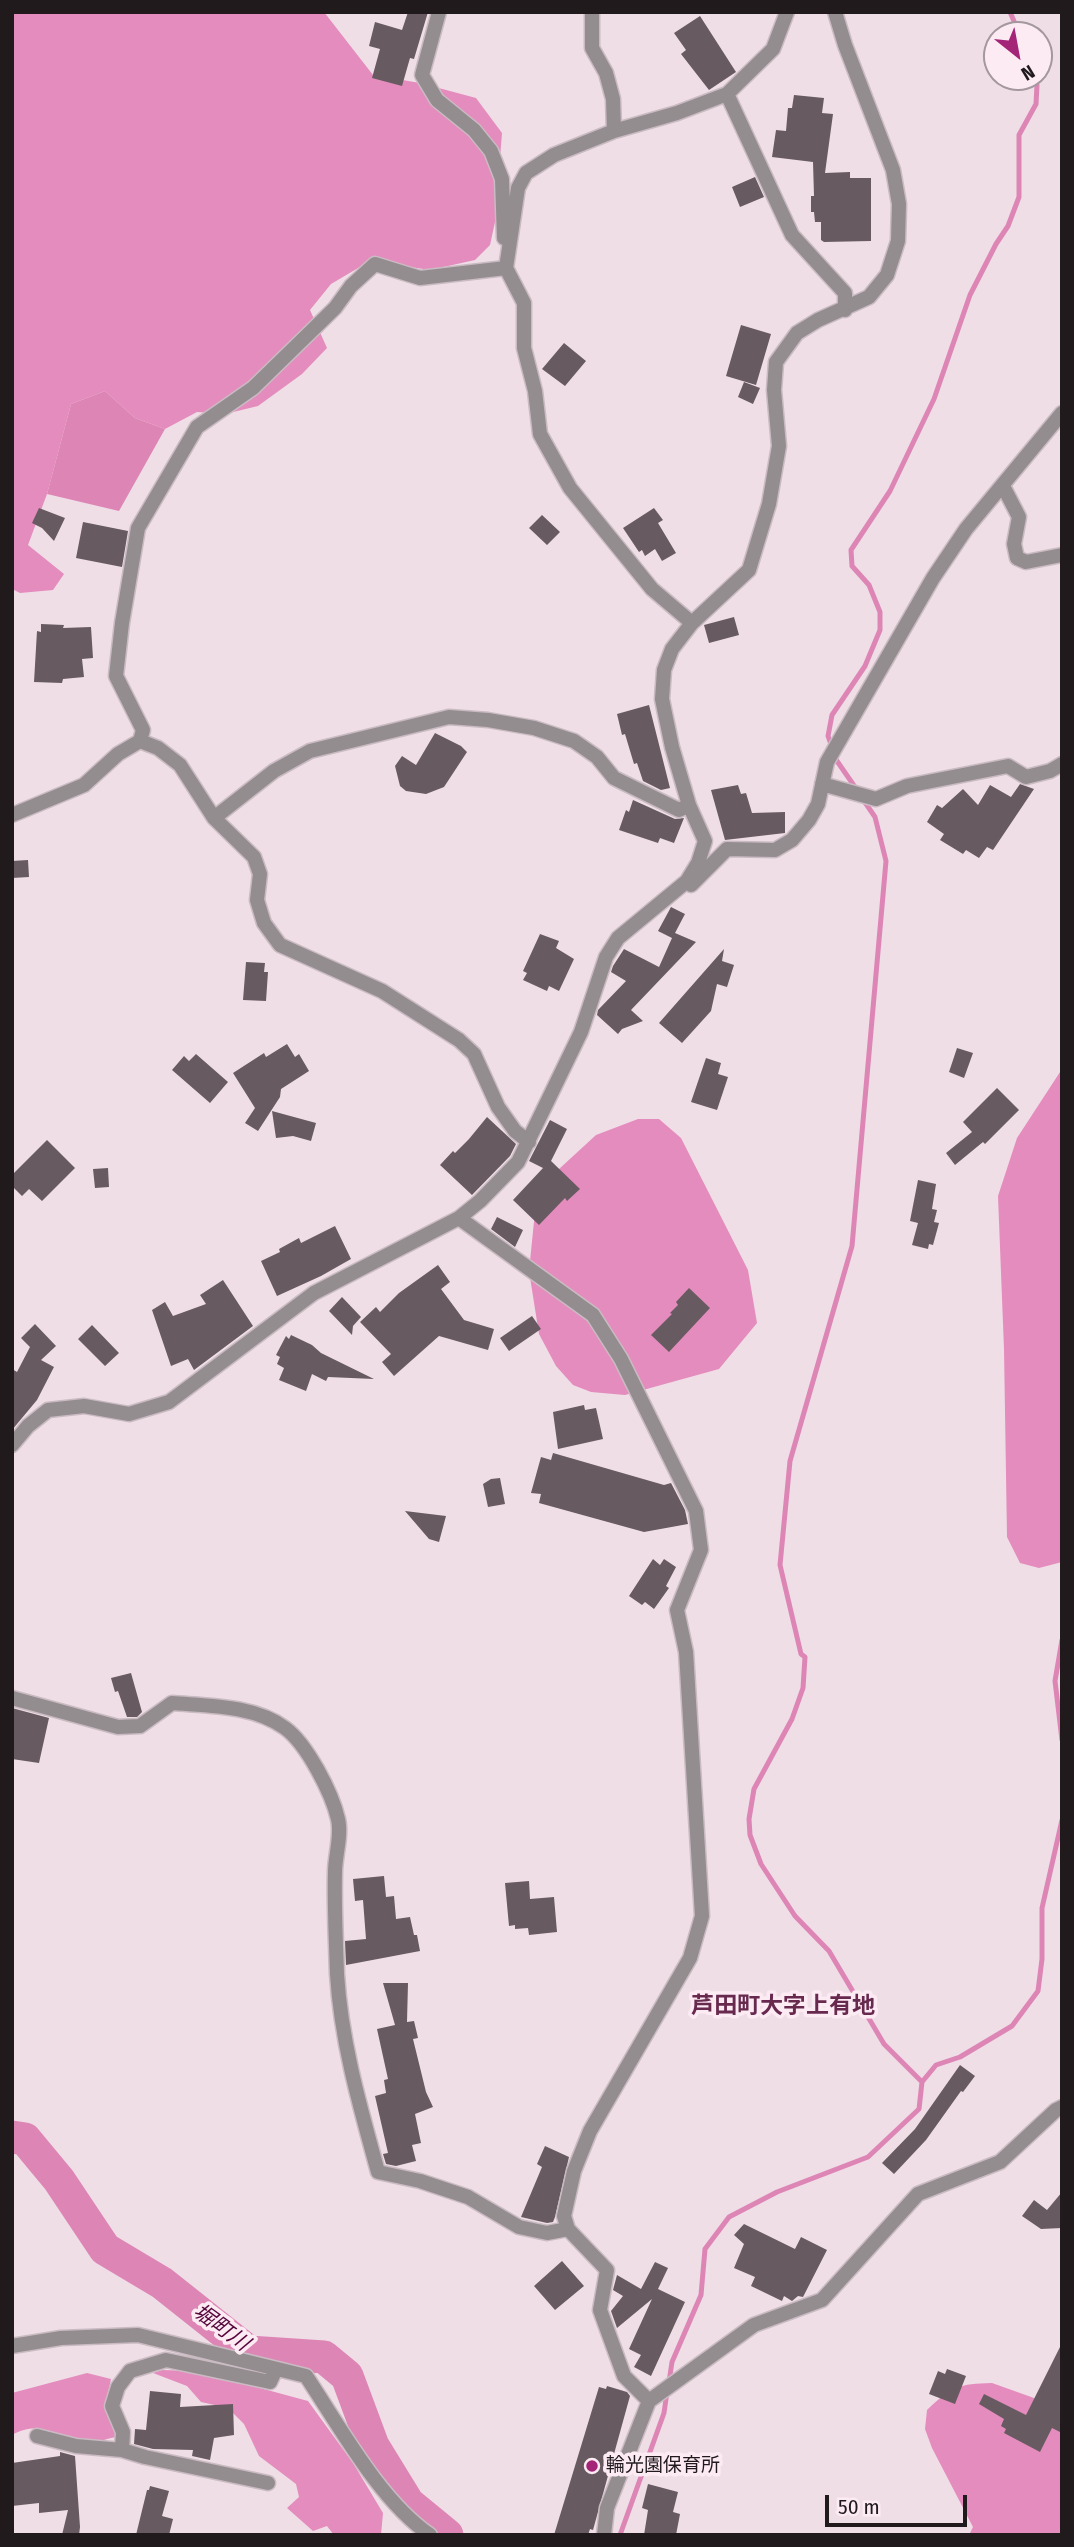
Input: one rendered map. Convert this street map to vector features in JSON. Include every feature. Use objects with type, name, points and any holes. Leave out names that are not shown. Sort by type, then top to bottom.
[{"type":"street","points":[[439,12],[422,75],[437,100],[474,130],[491,152],[502,178],[504,248],[509,249]]},
{"type":"street","points":[[592,12],[592,48],[606,73],[613,99],[614,131]]},
{"type":"street","points":[[692,623],[652,589],[570,488],[540,434],[535,391],[524,348],[524,303],[506,268],[518,188],[526,173],[554,155],[614,131],[677,113],[727,94],[772,49],[787,12]]},
{"type":"street","points":[[12,1446],[28,1426],[48,1410],[84,1405],[129,1414],[169,1402],[314,1293],[459,1218],[481,1201],[518,1162],[581,1032],[606,957],[618,938],[687,881],[698,863],[705,841],[689,805],[672,747],[662,699],[664,670],[672,649],[692,623],[749,570],[769,504],[779,446],[774,390],[776,362],[797,333],[818,320],[869,297],[887,275],[898,241],[899,204],[893,170],[835,12]]},
{"type":"street","points":[[727,94],[792,235],[845,293],[845,310]]},
{"type":"street","points":[[12,815],[84,785],[118,754],[140,741],[143,730],[116,676],[138,528],[197,427],[253,388],[335,308],[351,286],[375,264],[420,278],[506,268]]},
{"type":"street","points":[[687,881],[690,885],[727,849],[775,850],[792,840],[809,820],[818,804],[827,762],[933,578],[966,529],[1062,413]]},
{"type":"street","points":[[1003,486],[1019,517],[1014,544],[1017,558],[1026,562],[1062,555]]},
{"type":"street","points":[[214,818],[274,771],[310,751],[449,717],[534,728],[574,741],[597,757],[614,778],[679,810],[689,805]]},
{"type":"street","points":[[140,741],[158,748],[180,765],[214,818],[254,857],[260,874],[257,900],[264,923],[280,945],[382,991],[459,1040],[474,1054],[498,1107],[515,1131],[528,1142]]},
{"type":"street","points":[[822,784],[876,799],[907,786],[1008,766],[1026,777],[1050,771],[1062,764]]},
{"type":"street","points":[[459,1218],[593,1315],[621,1359],[696,1511],[701,1550],[677,1609],[686,1652],[702,1916],[690,1958],[590,2132],[574,2171],[564,2216],[568,2229],[607,2270],[600,2310],[624,2375],[649,2401]]},
{"type":"street","points":[[12,1698],[118,1727],[140,1726],[172,1703],[237,1709],[284,1726],[295,1736],[324,1780],[339,1821],[334,1870],[338,1977],[354,2086],[378,2172],[420,2181],[468,2197],[519,2227],[547,2233],[568,2229]]},
{"type":"street","points":[[604,2535],[607,2508],[649,2401],[754,2325],[822,2300],[918,2194],[1000,2162],[1055,2110],[1062,2107]]},
{"type":"street","points":[[12,2346],[61,2337],[138,2335],[306,2376],[384,2491],[411,2522],[430,2535]]},
{"type":"street","points":[[122,2450],[123,2432],[112,2406],[118,2387],[130,2371],[166,2360],[270,2382],[276,2369]]},
{"type":"street","points":[[37,2435],[76,2446],[122,2450],[268,2483]]},
{"type":"shaded area","points":[[12,12],[324,12],[373,75],[420,83],[476,98],[502,133],[495,222],[490,245],[475,260],[430,270],[370,261],[331,284],[310,310],[327,348],[302,374],[258,406],[225,414],[197,412],[165,429],[135,418],[105,391],[71,404],[47,494],[28,545],[64,574],[53,590],[20,593],[12,589]]},
{"type":"shaded area","points":[[105,391],[135,418],[165,429],[119,511],[47,494],[71,404]]},
{"type":"shaded area","points":[[1062,1069],[1062,1562],[1039,1568],[1020,1563],[1007,1537],[998,1196],[1017,1138]]},
{"type":"shaded area","points":[[638,1119],[659,1119],[681,1138],[748,1270],[757,1323],[719,1369],[625,1395],[591,1392],[573,1385],[556,1366],[539,1334],[529,1271],[536,1202],[559,1169],[596,1135]]},
{"type":"shaded area","points":[[162,2370],[197,2371],[308,2401],[353,2463],[383,2513],[381,2535],[334,2535],[327,2526],[313,2531],[287,2508],[299,2497],[296,2484],[259,2456],[244,2424],[228,2408],[201,2402],[187,2386],[153,2373]]},
{"type":"shaded area","points":[[87,2373],[111,2379],[105,2408],[117,2437],[89,2443],[79,2442],[43,2429],[23,2430],[12,2435],[12,2393]]},
{"type":"shaded area","points":[[992,2383],[1062,2408],[1062,2535],[969,2535],[973,2527],[925,2429],[927,2410],[956,2388]]},
{"type":"building","points":[[408,12],[428,12],[414,59],[410,58],[402,86],[372,78],[380,49],[369,46],[375,22],[402,30]]},
{"type":"building","points":[[700,16],[736,72],[709,90],[681,54],[686,50],[674,33]]},
{"type":"building","points":[[794,95],[824,98],[822,113],[833,114],[825,173],[850,172],[850,178],[871,178],[871,241],[821,240],[821,222],[815,222],[814,212],[811,212],[811,196],[814,196],[813,162],[772,157],[776,130],[786,131],[788,108],[792,108]]},
{"type":"building","points":[[755,177],[764,197],[740,207],[732,187]]},
{"type":"building","points":[[741,325],[771,334],[756,385],[726,376]]},
{"type":"building","points":[[564,343],[586,361],[565,386],[542,369]]},
{"type":"building","points":[[744,382],[760,388],[753,404],[738,397]]},
{"type":"building","points":[[39,508],[65,518],[54,541],[42,528],[32,523]]},
{"type":"building","points":[[654,508],[663,520],[658,523],[676,553],[662,561],[655,549],[645,556],[642,550],[639,552],[623,528]]},
{"type":"building","points":[[542,515],[560,532],[547,545],[529,528]]},
{"type":"building","points":[[83,522],[128,531],[122,567],[76,558]]},
{"type":"building","points":[[734,617],[739,635],[709,643],[704,625]]},
{"type":"building","points":[[41,624],[64,625],[63,628],[91,627],[93,658],[82,659],[84,677],[63,679],[62,683],[34,682],[37,631],[41,632]]},
{"type":"building","points":[[649,705],[670,788],[661,790],[643,781],[637,763],[634,764],[625,734],[622,735],[617,714]]},
{"type":"building","points":[[435,733],[467,752],[444,787],[426,794],[406,791],[400,786],[395,766],[402,756],[416,765]]},
{"type":"building","points":[[1020,784],[1034,789],[993,850],[987,847],[979,858],[966,850],[963,854],[940,840],[944,834],[927,822],[937,805],[942,808],[963,789],[978,805],[990,785],[1011,797]]},
{"type":"building","points":[[738,785],[741,794],[746,793],[752,813],[785,812],[785,833],[725,840],[711,790]]},
{"type":"building","points":[[633,800],[675,819],[684,818],[674,843],[660,838],[658,843],[619,830],[626,810],[629,812]]},
{"type":"building","points":[[28,860],[29,877],[12,878],[12,861]]},
{"type":"building","points":[[671,907],[685,914],[675,933],[696,942],[631,1010],[643,1021],[622,1029],[618,1034],[597,1015],[598,1010],[626,981],[611,972],[613,966],[624,949],[659,967],[672,938],[658,931]]},
{"type":"building","points":[[540,934],[559,941],[556,948],[574,959],[559,991],[549,986],[547,991],[523,980],[527,973],[523,971]]},
{"type":"building","points":[[724,949],[722,961],[734,965],[727,987],[717,984],[711,1011],[682,1043],[659,1023]]},
{"type":"building","points":[[246,962],[265,963],[264,972],[268,972],[266,1001],[243,1000]]},
{"type":"building","points":[[287,1044],[295,1057],[299,1054],[309,1071],[281,1089],[280,1097],[258,1131],[245,1123],[255,1108],[233,1073],[264,1053],[266,1057]]},
{"type":"building","points":[[957,1048],[973,1053],[964,1078],[949,1072]]},
{"type":"building","points":[[196,1054],[228,1082],[210,1103],[172,1070],[184,1056],[189,1061]]},
{"type":"building","points":[[706,1058],[721,1063],[718,1074],[728,1077],[717,1110],[691,1102]]},
{"type":"building","points":[[997,1088],[1019,1110],[985,1144],[983,1142],[955,1165],[946,1153],[972,1132],[963,1122]]},
{"type":"building","points":[[272,1111],[316,1123],[311,1141],[293,1136],[276,1138]]},
{"type":"building","points":[[487,1117],[516,1144],[510,1156],[472,1195],[440,1165],[469,1139]]},
{"type":"building","points":[[550,1120],[567,1129],[551,1161],[580,1189],[567,1201],[565,1198],[539,1225],[513,1200],[543,1168],[529,1161]]},
{"type":"building","points":[[47,1140],[75,1168],[42,1201],[29,1189],[22,1196],[12,1186],[12,1175]]},
{"type":"building","points":[[108,1168],[109,1187],[95,1188],[93,1169]]},
{"type":"building","points":[[918,1180],[936,1184],[932,1209],[937,1210],[934,1222],[939,1223],[933,1245],[929,1244],[928,1249],[912,1245],[918,1223],[910,1221]]},
{"type":"building","points":[[497,1217],[523,1230],[515,1247],[491,1229]]},
{"type":"building","points":[[335,1226],[351,1259],[277,1296],[261,1261],[280,1252],[279,1249],[299,1238],[301,1243]]},
{"type":"building","points":[[438,1265],[450,1282],[441,1289],[464,1320],[494,1329],[488,1350],[439,1336],[394,1376],[382,1362],[391,1354],[360,1322],[376,1307],[380,1312],[399,1293]]},
{"type":"building","points":[[223,1280],[253,1326],[194,1370],[188,1359],[171,1366],[152,1310],[165,1302],[173,1316],[206,1304],[200,1295]]},
{"type":"building","points":[[689,1288],[710,1308],[669,1352],[651,1335],[672,1314],[670,1313],[678,1305],[676,1302]]},
{"type":"building","points":[[342,1297],[361,1317],[353,1326],[352,1335],[329,1311]]},
{"type":"building","points":[[532,1316],[541,1329],[509,1351],[500,1338]]},
{"type":"building","points":[[35,1324],[56,1346],[41,1360],[54,1367],[37,1400],[12,1430],[12,1369],[17,1372],[30,1347],[21,1338]]},
{"type":"building","points":[[92,1325],[119,1353],[105,1366],[78,1339]]},
{"type":"building","points":[[291,1335],[374,1379],[328,1377],[326,1381],[312,1374],[306,1391],[279,1380],[284,1368],[277,1364],[280,1357],[276,1355],[286,1336],[289,1339]]},
{"type":"building","points":[[584,1405],[585,1410],[596,1408],[603,1439],[558,1449],[553,1412]]},
{"type":"building","points":[[553,1453],[664,1485],[671,1483],[685,1510],[688,1524],[644,1532],[539,1503],[541,1494],[531,1493],[541,1457],[551,1460]]},
{"type":"building","points":[[500,1478],[505,1504],[488,1507],[483,1484]]},
{"type":"building","points":[[405,1511],[446,1516],[439,1542],[429,1539]]},
{"type":"building","points":[[653,1559],[660,1565],[664,1559],[676,1567],[666,1586],[669,1588],[654,1609],[629,1596]]},
{"type":"building","points":[[131,1673],[142,1712],[137,1717],[127,1717],[111,1678]]},
{"type":"building","points":[[12,1708],[49,1718],[39,1763],[12,1759]]},
{"type":"building","points":[[384,1876],[386,1897],[394,1896],[396,1919],[410,1917],[420,1951],[346,1965],[345,1941],[366,1939],[363,1900],[355,1901],[353,1879]]},
{"type":"building","points":[[529,1881],[530,1899],[554,1897],[557,1932],[529,1935],[528,1928],[515,1929],[515,1925],[509,1926],[505,1883]]},
{"type":"building","points":[[383,1983],[408,1983],[407,2022],[414,2021],[418,2038],[413,2039],[426,2092],[433,2107],[415,2114],[421,2143],[412,2145],[416,2161],[396,2166],[386,2164],[383,2154],[388,2153],[375,2096],[386,2093],[384,2080],[388,2079],[377,2029],[395,2025]]},
{"type":"building","points":[[960,2065],[975,2076],[926,2140],[894,2174],[882,2163],[915,2129]]},
{"type":"building","points":[[545,2146],[569,2157],[555,2217],[553,2222],[547,2223],[521,2217],[542,2167],[537,2164]]},
{"type":"building","points":[[1062,2192],[1062,2228],[1041,2229],[1022,2216],[1034,2200],[1047,2210]]},
{"type":"building","points":[[744,2224],[795,2249],[801,2237],[827,2250],[803,2297],[798,2296],[792,2301],[784,2296],[782,2301],[751,2286],[755,2277],[734,2268],[744,2244],[734,2235]]},
{"type":"building","points":[[562,2261],[584,2286],[555,2310],[534,2286]]},
{"type":"building","points":[[655,2262],[668,2268],[658,2289],[685,2302],[651,2376],[634,2367],[641,2355],[629,2349],[652,2299],[617,2328],[611,2311],[623,2296],[613,2290],[617,2275],[641,2289]]},
{"type":"building","points":[[1062,2343],[1062,2433],[1052,2428],[1040,2452],[1004,2433],[1006,2429],[1001,2426],[1004,2419],[979,2404],[984,2394],[1026,2415]]},
{"type":"building","points":[[947,2369],[966,2376],[955,2404],[929,2394],[938,2371],[945,2374]]},
{"type":"building","points":[[607,2386],[627,2392],[630,2396],[593,2530],[590,2529],[588,2535],[554,2535],[599,2387],[606,2389]]},
{"type":"building","points":[[150,2391],[181,2394],[180,2407],[233,2404],[234,2435],[214,2438],[210,2460],[192,2456],[193,2450],[153,2449],[134,2444],[135,2429],[146,2430]]},
{"type":"building","points":[[60,2452],[75,2456],[79,2535],[62,2535],[68,2510],[39,2513],[39,2503],[12,2506],[12,2463],[60,2456]]},
{"type":"building","points":[[648,2484],[678,2492],[673,2512],[680,2514],[676,2535],[644,2535],[648,2510],[642,2508]]},
{"type":"building","points":[[150,2486],[169,2491],[162,2516],[173,2519],[169,2535],[136,2535]]},
{"type":"waterway","points":[[1010,12],[1014,21]]},
{"type":"waterway","points":[[857,790],[837,761],[828,736],[832,715],[865,666],[880,630],[880,612],[869,585],[852,566],[851,550],[890,491],[934,399],[970,295],[1008,226],[1019,197],[1019,135],[1036,104],[1037,91]]},
{"type":"waterway","points":[[862,798],[875,817],[886,861],[852,1246],[790,1461],[780,1565],[801,1654],[805,1657],[803,1688],[792,1719],[754,1789],[749,1819],[750,1835],[761,1864],[795,1916],[829,1951],[884,2044],[922,2082]]},
{"type":"waterway","points":[[1062,1640],[1055,1681],[1062,1740]]},
{"type":"waterway","points":[[669,2382],[672,2362],[701,2295],[705,2249],[729,2217],[777,2192],[868,2157],[919,2109],[922,2082],[936,2065],[960,2057],[1012,2026],[1038,1991],[1042,1959],[1042,1908],[1062,1820]]},
{"type":"waterway","name":"堀町川","points":[[12,2137],[25,2139],[59,2180],[105,2249],[162,2283],[249,2352],[324,2357],[347,2376],[373,2446],[408,2503],[447,2535]]},
{"type":"waterway","points":[[620,2535],[664,2413],[667,2392]]},
{"type":"place","name":"輪光園保育所","points":[[592,2466]]},
{"type":"district","name":"芦田町大字上有地","points":[[783,2007]]}]
